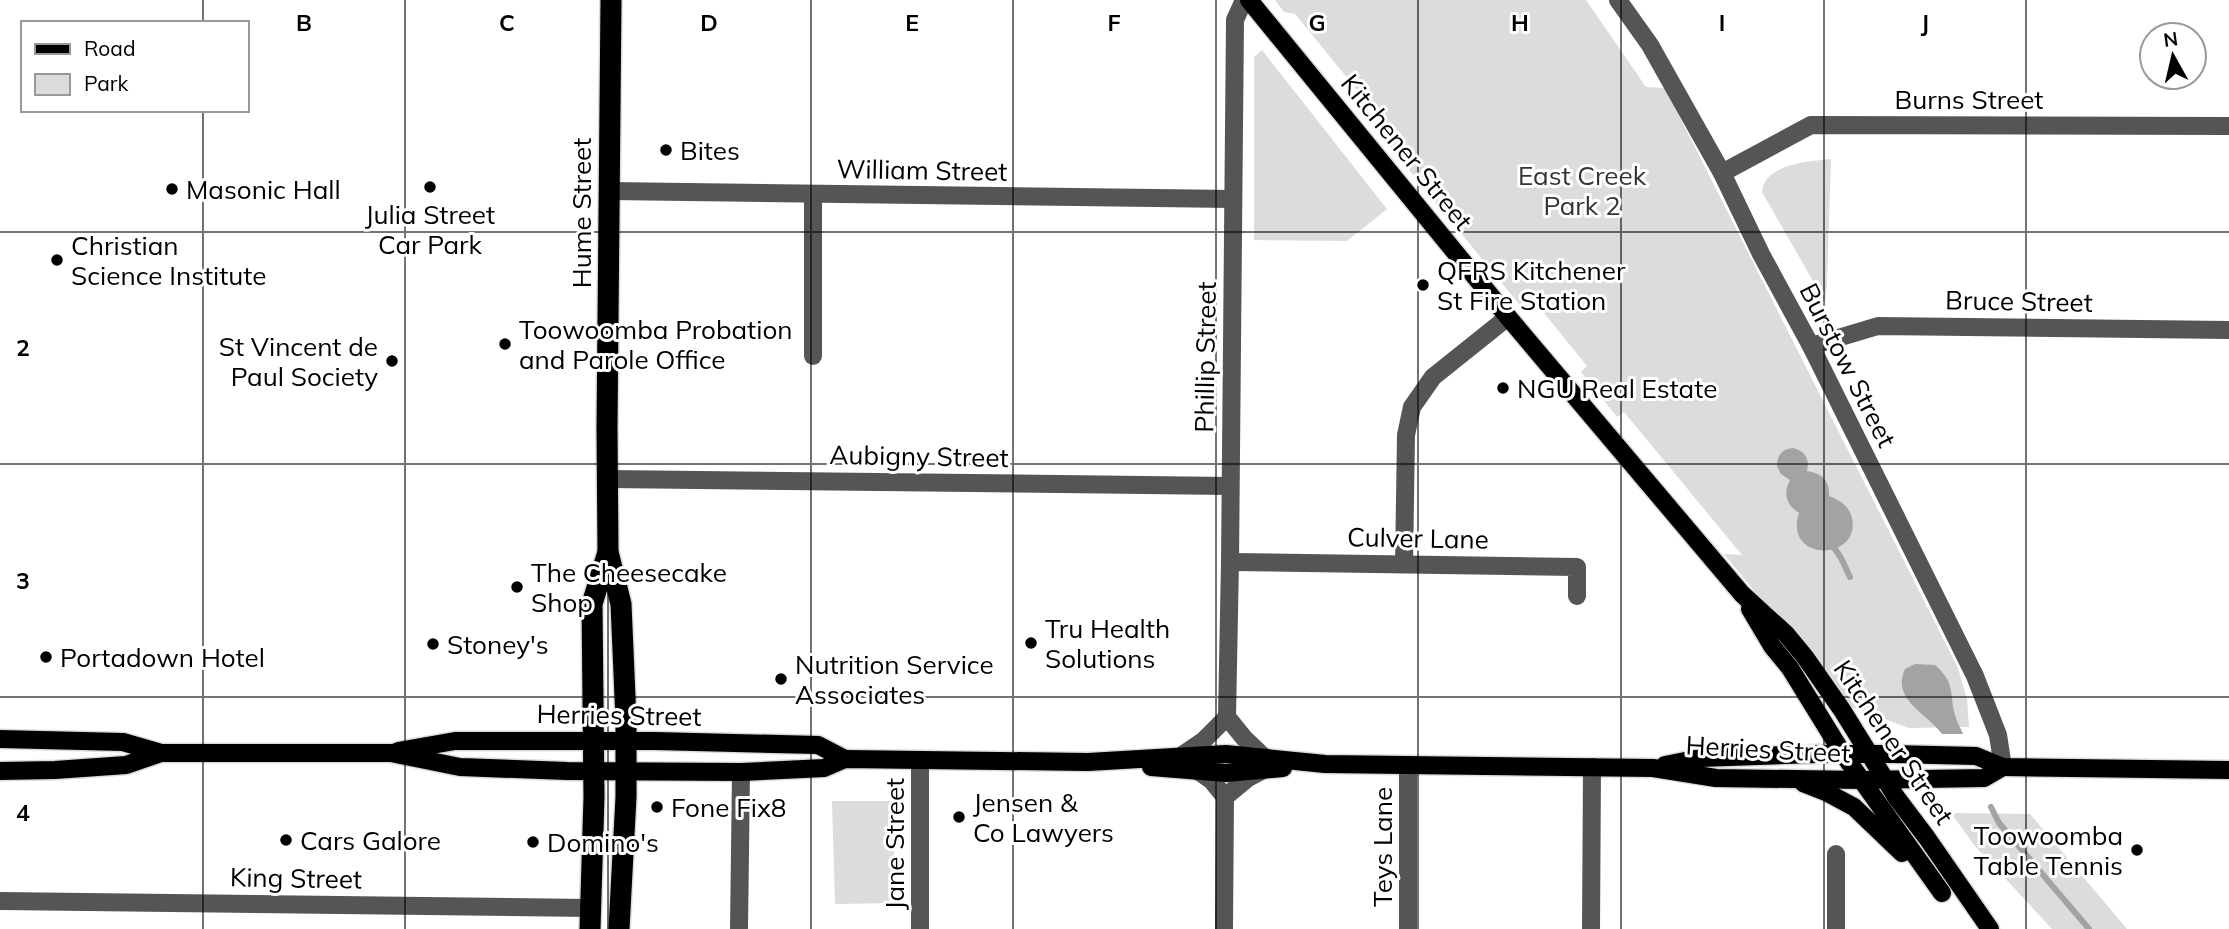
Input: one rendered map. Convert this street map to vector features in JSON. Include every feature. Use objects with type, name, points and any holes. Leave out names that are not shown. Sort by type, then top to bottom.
[{"type":"highway","name":"Hume Street","points":[[611,0],[608,552],[621,604],[626,741],[619,929]]},
{"type":"highway","name":"Hume Street","points":[[591,919],[594,771],[592,604],[608,552]]},
{"type":"main road","name":"Kitchener Street","points":[[1249,0],[1508,317],[1742,594],[1786,634],[1805,657],[1842,710],[1885,780],[1961,886],[1983,927]]},
{"type":"main road","name":"Kitchener Street","points":[[1742,594],[1772,646],[1790,668],[1843,754],[1942,893]]},
{"type":"main road","name":"Herries Street","points":[[0,739],[123,742],[162,753],[391,754],[460,767],[594,771],[741,772],[824,768],[845,759],[1088,762],[1226,773],[1265,763]]},
{"type":"main road","name":"Herries Street","points":[[391,754],[411,747],[454,741],[626,741],[818,745],[845,759]]},
{"type":"main road","name":"Herries Street","points":[[0,771],[126,765],[162,753]]},
{"type":"main road","name":"Herries Street","points":[[1088,762],[1226,754],[1265,763],[1653,768],[1716,778],[1861,780],[1984,778],[2003,767]]},
{"type":"main road","name":"Herries Street","points":[[1653,768],[1700,758],[1869,754],[1976,756],[2003,767],[2229,770]]},
{"type":"main road","points":[[1777,778],[1800,782],[1854,807],[1942,893],[1983,927]]},
{"type":"street","name":"Phillip Street","points":[[1227,717],[1235,20],[1244,0]]},
{"type":"street","name":"Burstow Street","points":[[1618,0],[1650,46],[1722,173],[1761,254],[1811,346],[1975,676],[1990,712],[2003,767]]},
{"type":"street","name":"Burns Street","points":[[1722,173],[1811,125],[2229,126]]},
{"type":"street","name":"William Street","points":[[610,191],[1233,199]]},
{"type":"street","points":[[813,356],[814,195]]},
{"type":"street","points":[[1404,564],[1406,435],[1412,407],[1433,377],[1508,317]]},
{"type":"street","name":"Bruce Street","points":[[1811,346],[1878,326],[2229,330]]},
{"type":"street","name":"Aubigny Street","points":[[609,479],[1230,486]]},
{"type":"street","name":"Culver Lane","points":[[1230,562],[1577,567],[1577,596]]},
{"type":"street","points":[[1181,756],[1203,741],[1227,717],[1265,763],[1225,797]]},
{"type":"street","name":"Jane Street","points":[[919,929],[920,760]]},
{"type":"street","name":"Teys Lane","points":[[1408,765],[1408,929]]},
{"type":"street","points":[[1591,929],[1592,767]]},
{"type":"street","points":[[1198,771],[1212,781],[1225,797],[1224,929]]},
{"type":"street","points":[[739,929],[741,772]]},
{"type":"street","points":[[1836,854],[1836,929]]},
{"type":"street","name":"King Street","points":[[0,901],[591,919]]},
{"type":"green space","name":"East Creek Park 2","points":[[1275,0],[1586,0],[1646,87],[1665,88],[1958,668],[1967,699],[1969,727],[1909,728],[1852,707],[1806,644],[1760,598],[1724,554],[1742,555],[1624,412],[1617,417],[1581,372],[1587,366],[1540,308],[1519,304],[1373,126],[1381,119],[1295,14],[1284,12]]},
{"type":"green space","points":[[1262,50],[1387,209],[1347,241],[1254,240],[1254,57]]},
{"type":"green space","points":[[1831,159],[1825,302],[1762,192],[1771,175],[1779,170],[1800,163]]},
{"type":"green space","points":[[832,801],[895,801],[893,903],[835,904]]},
{"type":"green space","points":[[1951,813],[2030,814],[2127,929],[2052,929],[1974,845]]},
{"type":"shaded area","points":[[1793,448],[1806,456],[1807,471],[1824,479],[1829,496],[1837,499],[1851,514],[1852,532],[1845,543],[1835,549],[1811,548],[1802,541],[1797,529],[1799,513],[1787,498],[1790,480],[1781,474],[1777,466],[1781,453]]},
{"type":"shaded area","points":[[1915,664],[1935,665],[1945,676],[1963,734],[1942,734],[1907,698],[1902,680],[1905,669]]},
{"type":"waterway","points":[[1831,543],[1850,577]]},
{"type":"waterway","points":[[1991,807],[1999,823],[2089,929]]},
{"type":"place","name":"Bites","points":[[666,150]]},
{"type":"place","name":"Julia Street Car Park","points":[[430,187]]},
{"type":"place","name":"Masonic Hall","points":[[172,189]]},
{"type":"place","name":"Christian Science Institute","points":[[57,260]]},
{"type":"place","name":"QFRS Kitchener St Fire Station","points":[[1423,285]]},
{"type":"place","name":"Toowoomba Probation and Parole Office","points":[[505,344]]},
{"type":"place","name":"St Vincent de Paul Society","points":[[392,361]]},
{"type":"place","name":"NGU Real Estate","points":[[1503,388]]},
{"type":"place","name":"The Cheesecake Shop","points":[[517,587]]},
{"type":"place","name":"Tru Health Solutions","points":[[1031,643]]},
{"type":"place","name":"Stoney's","points":[[433,644]]},
{"type":"place","name":"Portadown Hotel","points":[[46,657]]},
{"type":"place","name":"Nutrition Service Associates","points":[[781,679]]},
{"type":"place","name":"Fone Fix8","points":[[657,807]]},
{"type":"place","name":"Jensen & Co Lawyers","points":[[959,817]]},
{"type":"place","name":"Cars Galore","points":[[286,840]]},
{"type":"place","name":"Domino's","points":[[533,842]]},
{"type":"place","name":"Toowoomba Table Tennis","points":[[2137,850]]}]
